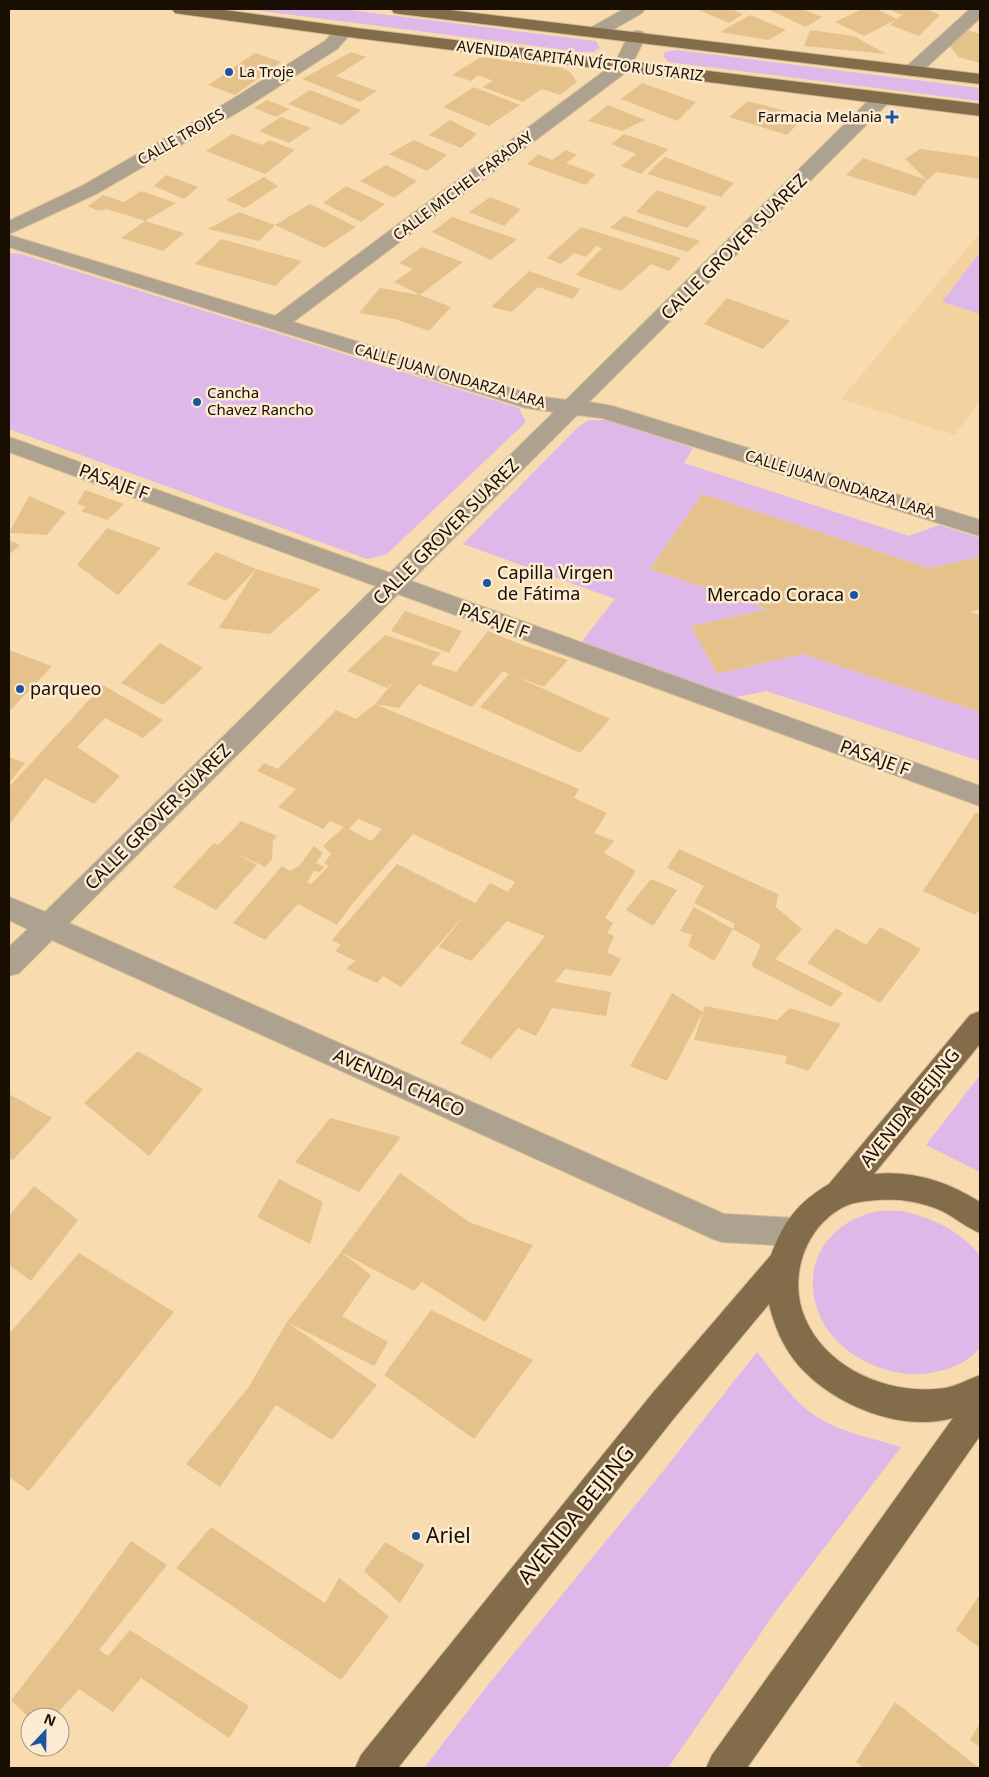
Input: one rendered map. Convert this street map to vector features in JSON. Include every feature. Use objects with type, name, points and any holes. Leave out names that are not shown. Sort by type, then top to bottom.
[{"type":"main road","name":"AVENIDA CAPITÁN VÍCTOR USTARIZ","points":[[181,9],[980,110]]},
{"type":"main road","name":"AVENIDA CAPITÁN VÍCTOR USTARIZ","points":[[400,9],[637,36],[980,79]]},
{"type":"main road","name":"AVENIDA BEIJING","points":[[840,1193],[980,1023]]},
{"type":"main road","points":[[980,1220],[963,1206],[926,1190],[887,1185],[840,1193],[818,1206],[794,1232],[782,1265],[783,1302],[798,1338],[824,1369],[861,1393],[903,1405],[945,1404],[980,1391]]},
{"type":"main road","name":"AVENIDA BEIJING","points":[[374,1768],[663,1406],[782,1265]]},
{"type":"main road","points":[[725,1768],[980,1408]]},
{"type":"street","points":[[596,32],[636,9]]},
{"type":"street","points":[[912,71],[980,9]]},
{"type":"street","name":"CALLE TROJES","points":[[9,228],[89,190],[238,104],[331,45],[344,31]]},
{"type":"street","name":"CALLE MICHEL FARADAY","points":[[276,325],[623,66],[637,36]]},
{"type":"street","name":"CALLE GROVER SUAREZ","points":[[9,964],[882,98]]},
{"type":"street","name":"CALLE JUAN ONDARZA LARA","points":[[9,241],[276,325],[534,403],[604,411],[980,528]]},
{"type":"street","name":"PASAJE F","points":[[9,444],[980,796]]},
{"type":"street","name":"AVENIDA CHACO","points":[[9,908],[722,1228],[794,1232]]},
{"type":"shaded area","points":[[247,9],[342,9],[596,41],[600,48],[593,52],[581,52]]},
{"type":"shaded area","points":[[676,50],[980,88],[980,101],[669,62],[663,56],[665,52]]},
{"type":"shaded area","points":[[980,233],[980,400],[955,435],[841,399]]},
{"type":"shaded area","points":[[980,252],[980,314],[942,302]]},
{"type":"shaded area","points":[[9,253],[21,254],[519,408],[526,422],[387,554],[367,559],[9,429]]},
{"type":"shaded area","points":[[589,420],[607,420],[693,448],[684,463],[909,536],[939,525],[980,538],[980,557],[929,568],[702,494],[650,569],[768,609],[691,626],[717,674],[803,654],[980,712],[980,761],[766,691],[731,698],[579,645],[615,599],[463,544],[578,427]]},
{"type":"shaded area","points":[[980,1075],[980,1172],[926,1145]]},
{"type":"shaded area","points":[[903,1211],[936,1222],[955,1232],[980,1256],[980,1347],[966,1360],[941,1371],[918,1374],[901,1373],[867,1362],[838,1342],[827,1329],[819,1314],[814,1296],[815,1264],[821,1250],[830,1237],[856,1218],[873,1212]]},
{"type":"shaded area","points":[[757,1352],[790,1394],[814,1415],[834,1426],[901,1447],[776,1611],[668,1768],[424,1768],[488,1685],[656,1480]]},
{"type":"building","points":[[696,9],[731,9],[743,14],[729,23]]},
{"type":"building","points":[[767,9],[802,9],[822,17],[806,27]]},
{"type":"building","points":[[862,9],[877,9],[897,19],[864,36],[835,22]]},
{"type":"building","points":[[889,9],[926,9],[940,15],[919,36],[890,25],[902,15]]},
{"type":"building","points":[[750,15],[786,30],[768,40],[720,32]]},
{"type":"building","points":[[961,28],[980,34],[980,63],[958,57],[946,41]]},
{"type":"building","points":[[810,30],[854,36],[886,54],[804,46]]},
{"type":"building","points":[[351,52],[366,57],[336,76],[377,91],[360,102],[302,79]]},
{"type":"building","name":"La Troje","points":[[255,53],[281,62],[235,95],[208,85]]},
{"type":"building","points":[[481,57],[562,68],[570,72],[577,82],[560,95],[542,89],[523,102],[482,87],[493,81],[478,75],[471,81],[452,75]]},
{"type":"building","points":[[642,83],[696,102],[677,121],[621,99]]},
{"type":"building","points":[[474,87],[520,105],[489,126],[443,107]]},
{"type":"building","points":[[310,90],[361,110],[342,125],[288,104]]},
{"type":"building","points":[[267,100],[290,109],[276,117],[254,108]]},
{"type":"building","points":[[748,101],[805,116],[787,135],[729,117]]},
{"type":"building","points":[[608,105],[645,120],[622,131],[588,121]]},
{"type":"building","points":[[281,117],[311,128],[289,143],[259,131]]},
{"type":"building","points":[[450,120],[477,134],[461,148],[429,135]]},
{"type":"building","points":[[232,134],[262,145],[269,140],[295,150],[265,174],[206,151]]},
{"type":"building","points":[[624,134],[668,149],[641,174],[621,166],[636,154],[611,144]]},
{"type":"building","points":[[414,140],[447,155],[427,171],[389,154]]},
{"type":"building","points":[[920,149],[980,157],[980,179],[937,172],[927,180],[905,159]]},
{"type":"building","points":[[566,150],[577,155],[566,163],[596,174],[585,185],[527,164],[538,154],[552,160]]},
{"type":"building","points":[[665,157],[734,183],[721,197],[647,174]]},
{"type":"building","points":[[863,158],[927,180],[915,196],[846,175]]},
{"type":"building","points":[[386,165],[417,181],[394,198],[360,181]]},
{"type":"building","points":[[166,175],[198,187],[184,199],[154,186]]},
{"type":"building","points":[[264,177],[278,186],[245,208],[226,200]]},
{"type":"building","points":[[346,186],[385,204],[361,222],[323,203]]},
{"type":"building","points":[[657,190],[707,207],[687,228],[636,212]]},
{"type":"building","points":[[141,191],[176,203],[145,221],[107,209],[98,211],[88,206],[103,195],[124,202]]},
{"type":"building","points":[[490,197],[521,209],[504,226],[469,212]]},
{"type":"building","points":[[310,204],[356,227],[324,248],[275,225]]},
{"type":"building","points":[[239,212],[275,225],[259,241],[208,229]]},
{"type":"building","points":[[624,216],[700,241],[688,252],[610,228]]},
{"type":"building","points":[[452,217],[517,239],[491,260],[432,232]]},
{"type":"building","points":[[145,221],[184,233],[163,251],[121,238]]},
{"type":"building","points":[[581,227],[681,258],[669,271],[651,264],[621,291],[576,275],[602,248],[596,246],[586,257],[574,253],[561,264],[547,258]]},
{"type":"building","points":[[221,239],[302,261],[275,286],[195,264]]},
{"type":"building","points":[[422,247],[463,262],[420,295],[394,282],[413,269],[399,263]]},
{"type":"building","points":[[529,271],[580,289],[573,299],[538,287],[512,312],[491,307]]},
{"type":"building","points":[[380,288],[420,295],[451,307],[429,331],[395,319],[359,313]]},
{"type":"building","points":[[727,298],[790,321],[763,349],[704,324]]},
{"type":"building","points":[[85,490],[124,504],[107,520],[81,511],[86,507],[77,504]]},
{"type":"building","name":"Mercado Coraca","points":[[702,494],[929,568],[980,557],[980,609],[970,612],[980,615],[980,712],[803,654],[717,674],[691,626],[768,609],[650,569]]},
{"type":"building","points":[[29,496],[66,512],[47,535],[9,533]]},
{"type":"building","points":[[107,528],[161,548],[118,595],[77,565]]},
{"type":"building","points":[[9,540],[20,545],[9,555]]},
{"type":"building","points":[[216,552],[256,569],[226,601],[187,584]]},
{"type":"building","points":[[256,569],[321,589],[270,634],[219,628]]},
{"type":"building","points":[[405,611],[462,631],[449,653],[391,631]]},
{"type":"building","points":[[488,631],[568,660],[544,687],[517,677],[610,719],[580,753],[480,707],[509,674],[503,671],[472,707],[419,684],[399,708],[375,704],[396,679],[387,688],[347,671],[385,635],[441,653],[431,664],[456,672]]},
{"type":"building","points":[[160,643],[203,668],[163,705],[121,683]]},
{"type":"building","name":"parqueo","points":[[9,650],[52,666],[9,712]]},
{"type":"building","points":[[103,685],[163,720],[143,738],[105,718],[77,747],[120,776],[94,804],[45,778],[9,825],[9,787]]},
{"type":"building","points":[[375,704],[579,789],[574,798],[607,813],[594,833],[614,841],[604,853],[636,871],[605,918],[613,923],[607,933],[614,936],[607,952],[621,959],[611,976],[565,969],[555,982],[611,992],[606,1016],[552,1008],[536,1036],[518,1028],[491,1059],[460,1043],[545,936],[507,921],[471,961],[439,947],[467,912],[401,987],[383,976],[377,983],[346,969],[355,961],[335,951],[341,945],[332,940],[397,864],[475,903],[490,883],[508,892],[515,882],[413,834],[353,903],[337,925],[298,904],[265,940],[233,923],[282,866],[290,871],[299,866],[314,846],[323,853],[316,863],[324,867],[320,872],[314,871],[307,882],[311,884],[329,866],[324,863],[331,854],[323,846],[344,827],[330,821],[323,829],[278,807],[296,789],[257,771],[264,763],[278,769],[336,710],[356,719]],"holes":[[[358,819],[382,829],[371,841],[349,829]]]},
{"type":"building","points":[[9,757],[25,763],[9,783]]},
{"type":"building","points":[[976,812],[980,814],[980,909],[975,915],[923,891]]},
{"type":"building","points":[[241,821],[277,836],[273,841],[272,859],[265,867],[233,852],[257,865],[216,910],[173,887],[214,843],[218,845]]},
{"type":"building","points":[[679,849],[778,894],[776,907],[802,929],[775,959],[843,993],[831,1007],[751,966],[761,945],[733,929],[735,924],[694,903],[704,886],[667,868]]},
{"type":"building","points":[[651,879],[677,890],[653,926],[626,910]]},
{"type":"building","points":[[694,907],[733,929],[714,961],[688,946],[692,935],[680,931]]},
{"type":"building","points":[[880,927],[921,949],[880,1003],[807,963],[836,928],[866,945]]},
{"type":"building","points":[[672,993],[703,1012],[667,1081],[630,1066]]},
{"type":"building","points":[[705,1006],[777,1020],[790,1008],[841,1024],[808,1071],[785,1063],[787,1056],[694,1040]]},
{"type":"building","points":[[138,1051],[203,1089],[149,1156],[84,1103]]},
{"type":"building","points":[[9,1094],[52,1118],[13,1160],[9,1158]]},
{"type":"building","points":[[330,1118],[401,1137],[359,1192],[295,1162]]},
{"type":"building","points":[[400,1173],[469,1222],[533,1245],[485,1322],[422,1282],[414,1291],[341,1252]]},
{"type":"building","points":[[279,1179],[323,1202],[310,1244],[257,1217]]},
{"type":"building","points":[[34,1186],[78,1220],[31,1281],[9,1265],[9,1216]]},
{"type":"building","points":[[341,1252],[371,1275],[342,1316],[388,1342],[374,1366],[287,1322]]},
{"type":"building","points":[[79,1253],[174,1312],[29,1491],[9,1477],[9,1334]]},
{"type":"building","points":[[431,1310],[533,1360],[474,1439],[384,1375]]},
{"type":"building","points":[[287,1322],[377,1385],[332,1440],[276,1405],[220,1487],[186,1464],[248,1388]]},
{"type":"building","points":[[211,1527],[325,1603],[339,1578],[389,1616],[341,1680],[176,1568]]},
{"type":"building","points":[[131,1541],[167,1565],[99,1650],[108,1656],[130,1630],[249,1706],[229,1738],[141,1678],[113,1712],[79,1689],[63,1707],[20,1707],[20,1709],[11,1700],[67,1629]]},
{"type":"building","points":[[385,1542],[424,1565],[400,1603],[364,1571]]},
{"type":"building","points":[[980,1594],[980,1648],[956,1630]]},
{"type":"building","points":[[895,1702],[978,1767],[864,1768],[856,1762]]},
{"type":"building","points":[[980,1723],[980,1747],[970,1740]]},
{"type":"place","name":"La Troje","points":[[229,72]]},
{"type":"place","name":"Farmacia Melania","points":[[892,117]]},
{"type":"place","name":"Cancha Chavez Rancho","points":[[197,402]]},
{"type":"place","name":"Capilla Virgen de Fátima","points":[[487,583]]},
{"type":"place","name":"Mercado Coraca","points":[[854,595]]},
{"type":"place","name":"parqueo","points":[[20,689]]},
{"type":"place","name":"Ariel","points":[[416,1536]]}]
